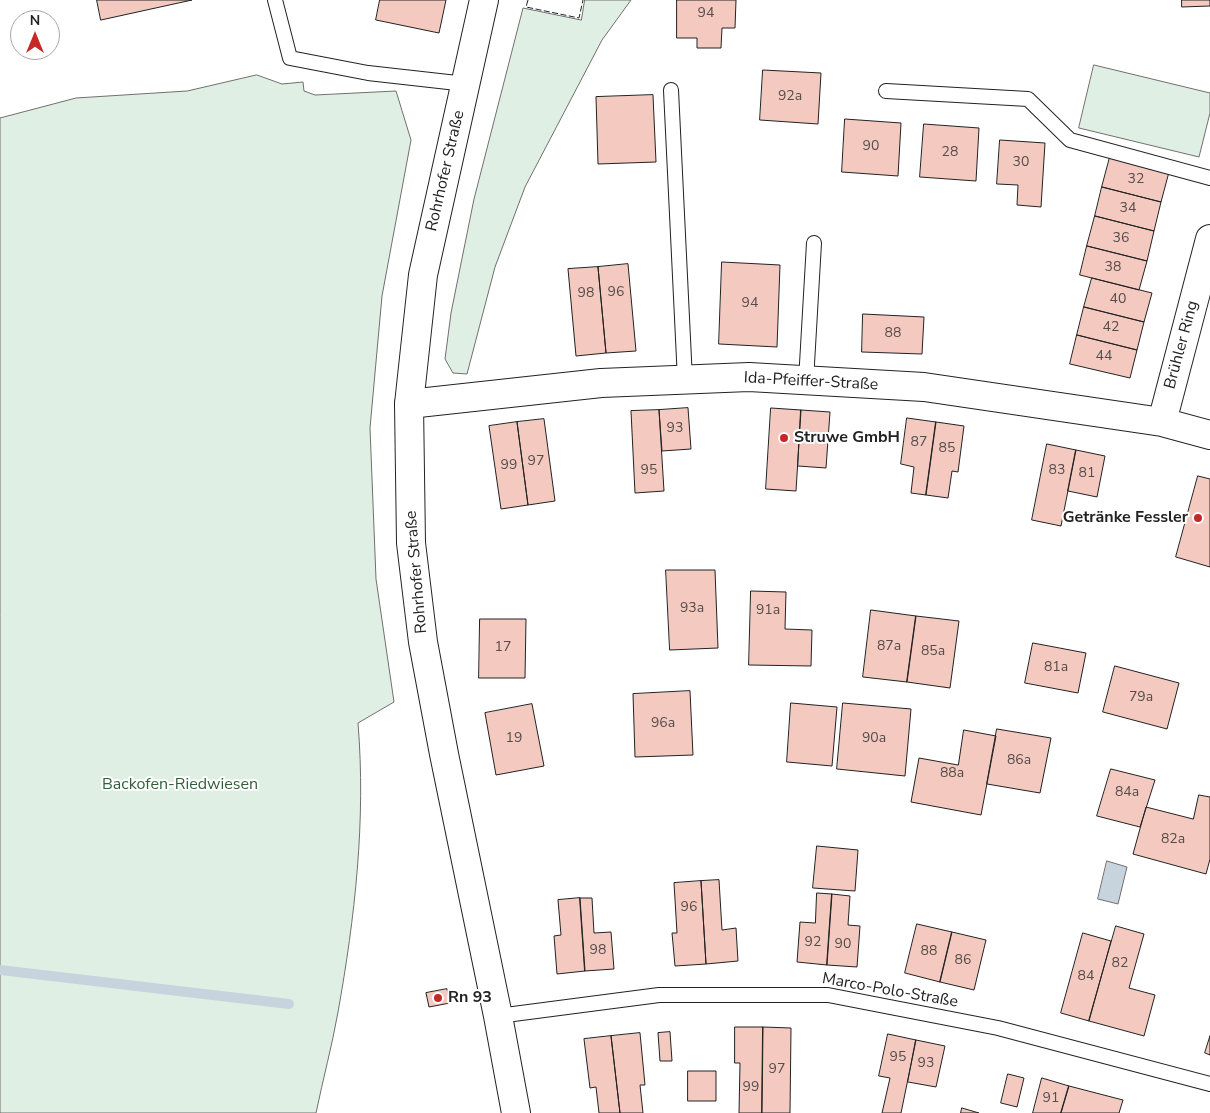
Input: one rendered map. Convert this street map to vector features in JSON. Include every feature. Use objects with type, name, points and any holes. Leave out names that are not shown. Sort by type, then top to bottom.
[{"type":"main road","name":"Rohrhofer Straße","points":[[484,0],[422,275],[409,404],[411,543],[423,642],[516,1113]]},
{"type":"main road","name":"Brühler Ring","points":[[1162,422],[1210,239]]},
{"type":"main road","name":"Ida-Pfeiffer-Straße","points":[[409,404],[601,383],[749,377],[924,387],[1162,422],[1210,435]]},
{"type":"lane","points":[[275,0],[290,58],[368,73],[466,84]]},
{"type":"lane","points":[[671,90],[685,380]]},
{"type":"lane","points":[[886,91],[1028,99],[1070,140],[1210,178]]},
{"type":"lane","points":[[806,381],[814,243]]},
{"type":"lane","name":"Marco-Polo-Straße","points":[[498,1016],[659,995],[828,995],[998,1028],[1210,1084]]},
{"type":"green space","points":[[585,0],[631,0],[602,40],[525,187],[495,267],[467,374],[453,373],[445,359],[451,313],[474,199],[523,8],[581,20]]},
{"type":"green space","points":[[1094,65],[1210,93],[1210,113],[1199,157],[1079,128]]},
{"type":"green space","name":"Backofen-Riedwiesen","points":[[257,75],[282,84],[303,82],[304,91],[315,95],[396,91],[411,140],[382,296],[370,428],[376,579],[394,702],[358,723],[361,796],[354,904],[338,1012],[316,1113],[0,1113],[0,118],[76,98],[187,91]]},
{"type":"shaded area","points":[[1107,861],[1127,867],[1118,904],[1098,899]]},
{"type":"building","points":[[97,0],[192,0],[101,20]]},
{"type":"building","points":[[380,0],[446,0],[439,33],[376,20]]},
{"type":"building","points":[[677,0],[736,0],[735,28],[722,28],[721,48],[697,48],[697,38],[677,38]]},
{"type":"building","points":[[1182,0],[1210,0],[1210,6],[1182,7]]},
{"type":"building","points":[[763,70],[821,73],[818,124],[760,120]]},
{"type":"building","points":[[653,95],[656,162],[598,164],[596,97]]},
{"type":"building","points":[[845,119],[901,123],[898,176],[842,172]]},
{"type":"building","points":[[924,124],[979,128],[976,181],[920,177]]},
{"type":"building","points":[[1000,140],[1045,143],[1041,207],[1017,205],[1018,185],[997,184]]},
{"type":"building","points":[[1110,157],[1169,172],[1161,202],[1102,187]]},
{"type":"building","points":[[1102,187],[1161,202],[1154,231],[1095,216]]},
{"type":"building","points":[[1095,216],[1154,231],[1147,261],[1087,246]]},
{"type":"building","points":[[1087,246],[1147,261],[1139,290],[1080,275]]},
{"type":"building","points":[[722,262],[780,265],[777,347],[719,344]]},
{"type":"building","points":[[628,264],[636,351],[606,353],[598,267]]},
{"type":"building","points":[[598,267],[606,353],[576,356],[568,269]]},
{"type":"building","points":[[1092,278],[1152,293],[1144,322],[1084,307]]},
{"type":"building","points":[[1084,307],[1144,322],[1137,350],[1077,335]]},
{"type":"building","points":[[863,314],[924,317],[922,354],[862,352]]},
{"type":"building","points":[[1077,335],[1137,350],[1130,378],[1070,364]]},
{"type":"building","points":[[688,408],[691,449],[662,451],[659,410]]},
{"type":"building","name":"Struwe GmbH","points":[[771,408],[801,410],[796,491],[766,489]]},
{"type":"building","points":[[659,410],[664,491],[635,493],[631,411]]},
{"type":"building","points":[[801,410],[830,412],[826,468],[798,466]]},
{"type":"building","points":[[907,418],[936,422],[926,495],[911,493],[914,467],[901,464]]},
{"type":"building","points":[[544,419],[555,501],[528,505],[517,422]]},
{"type":"building","points":[[517,422],[528,505],[501,509],[489,426]]},
{"type":"building","points":[[936,422],[964,426],[958,472],[952,471],[948,498],[926,495]]},
{"type":"building","points":[[1047,444],[1076,450],[1061,526],[1032,520]]},
{"type":"building","points":[[1076,450],[1105,456],[1097,497],[1068,491]]},
{"type":"building","name":"Getränke Fessler","points":[[1198,476],[1210,479],[1210,567],[1176,557]]},
{"type":"building","points":[[666,570],[715,570],[718,648],[670,650]]},
{"type":"building","points":[[751,591],[786,592],[785,629],[812,630],[811,666],[749,665]]},
{"type":"building","points":[[871,610],[916,616],[907,682],[863,677]]},
{"type":"building","points":[[916,616],[959,621],[950,688],[907,682]]},
{"type":"building","points":[[480,619],[526,619],[525,678],[479,678]]},
{"type":"building","points":[[1033,643],[1086,653],[1078,693],[1025,683]]},
{"type":"building","points":[[1115,666],[1179,683],[1167,729],[1103,712]]},
{"type":"building","points":[[690,691],[693,755],[635,757],[633,694]]},
{"type":"building","points":[[791,703],[837,707],[832,766],[787,762]]},
{"type":"building","points":[[843,703],[911,709],[905,776],[837,769]]},
{"type":"building","points":[[532,704],[544,766],[496,775],[485,713]]},
{"type":"building","points":[[997,729],[1051,738],[1040,793],[987,784]]},
{"type":"building","points":[[964,730],[996,736],[981,815],[911,802],[919,758],[958,765]]},
{"type":"building","points":[[1111,769],[1155,780],[1140,827],[1097,816]]},
{"type":"building","points":[[1199,795],[1210,797],[1210,859],[1206,874],[1133,854],[1146,807],[1193,819]]},
{"type":"building","points":[[817,846],[858,850],[855,891],[813,888]]},
{"type":"building","points":[[719,880],[722,930],[736,928],[738,961],[706,964],[701,881]]},
{"type":"building","points":[[701,881],[706,964],[675,966],[672,933],[677,933],[674,883]]},
{"type":"building","points":[[817,893],[832,894],[827,965],[797,962],[800,922],[815,923]]},
{"type":"building","points":[[832,894],[850,896],[848,925],[860,926],[857,967],[827,965]]},
{"type":"building","points":[[580,898],[585,971],[557,974],[554,936],[561,935],[558,900]]},
{"type":"building","points":[[580,898],[592,898],[594,933],[611,932],[614,969],[585,971]]},
{"type":"building","points":[[917,924],[952,932],[940,982],[905,973]]},
{"type":"building","points":[[1116,926],[1144,934],[1129,988],[1155,995],[1144,1036],[1089,1021]]},
{"type":"building","points":[[952,932],[986,940],[974,990],[940,982]]},
{"type":"building","points":[[1083,933],[1111,941],[1089,1021],[1061,1013]]},
{"type":"building","name":"Rn 93","points":[[447,989],[450,1003],[429,1007],[426,993]]},
{"type":"building","points":[[735,1027],[763,1027],[762,1113],[739,1113],[740,1063],[735,1063]]},
{"type":"building","points":[[763,1027],[791,1028],[790,1113],[762,1113]]},
{"type":"building","points":[[670,1032],[672,1061],[660,1061],[658,1033]]},
{"type":"building","points":[[640,1033],[645,1085],[640,1085],[643,1113],[620,1113],[611,1036]]},
{"type":"building","points":[[888,1034],[916,1040],[901,1113],[882,1113],[890,1078],[879,1076]]},
{"type":"building","points":[[611,1036],[620,1113],[599,1113],[596,1087],[590,1088],[584,1039]]},
{"type":"building","points":[[1210,1036],[1210,1055],[1205,1053]]},
{"type":"building","points":[[916,1040],[945,1046],[936,1087],[908,1082]]},
{"type":"building","points":[[688,1071],[716,1071],[716,1101],[688,1101]]},
{"type":"building","points":[[1008,1074],[1024,1078],[1017,1107],[1001,1103]]},
{"type":"building","points":[[1042,1078],[1069,1086],[1061,1113],[1033,1113]]},
{"type":"building","points":[[1069,1086],[1123,1100],[1119,1113],[1061,1113]]},
{"type":"building","points":[[962,1108],[979,1113],[961,1113]]},
{"type":"waterway","points":[[0,970],[289,1004]]},
{"type":"fence","points":[[528,0],[526,7],[579,18],[583,0]]},
{"type":"place","name":"Struwe GmbH","points":[[784,438]]},
{"type":"place","name":"Getränke Fessler","points":[[1198,518]]},
{"type":"place","name":"Rn 93","points":[[438,998]]}]
